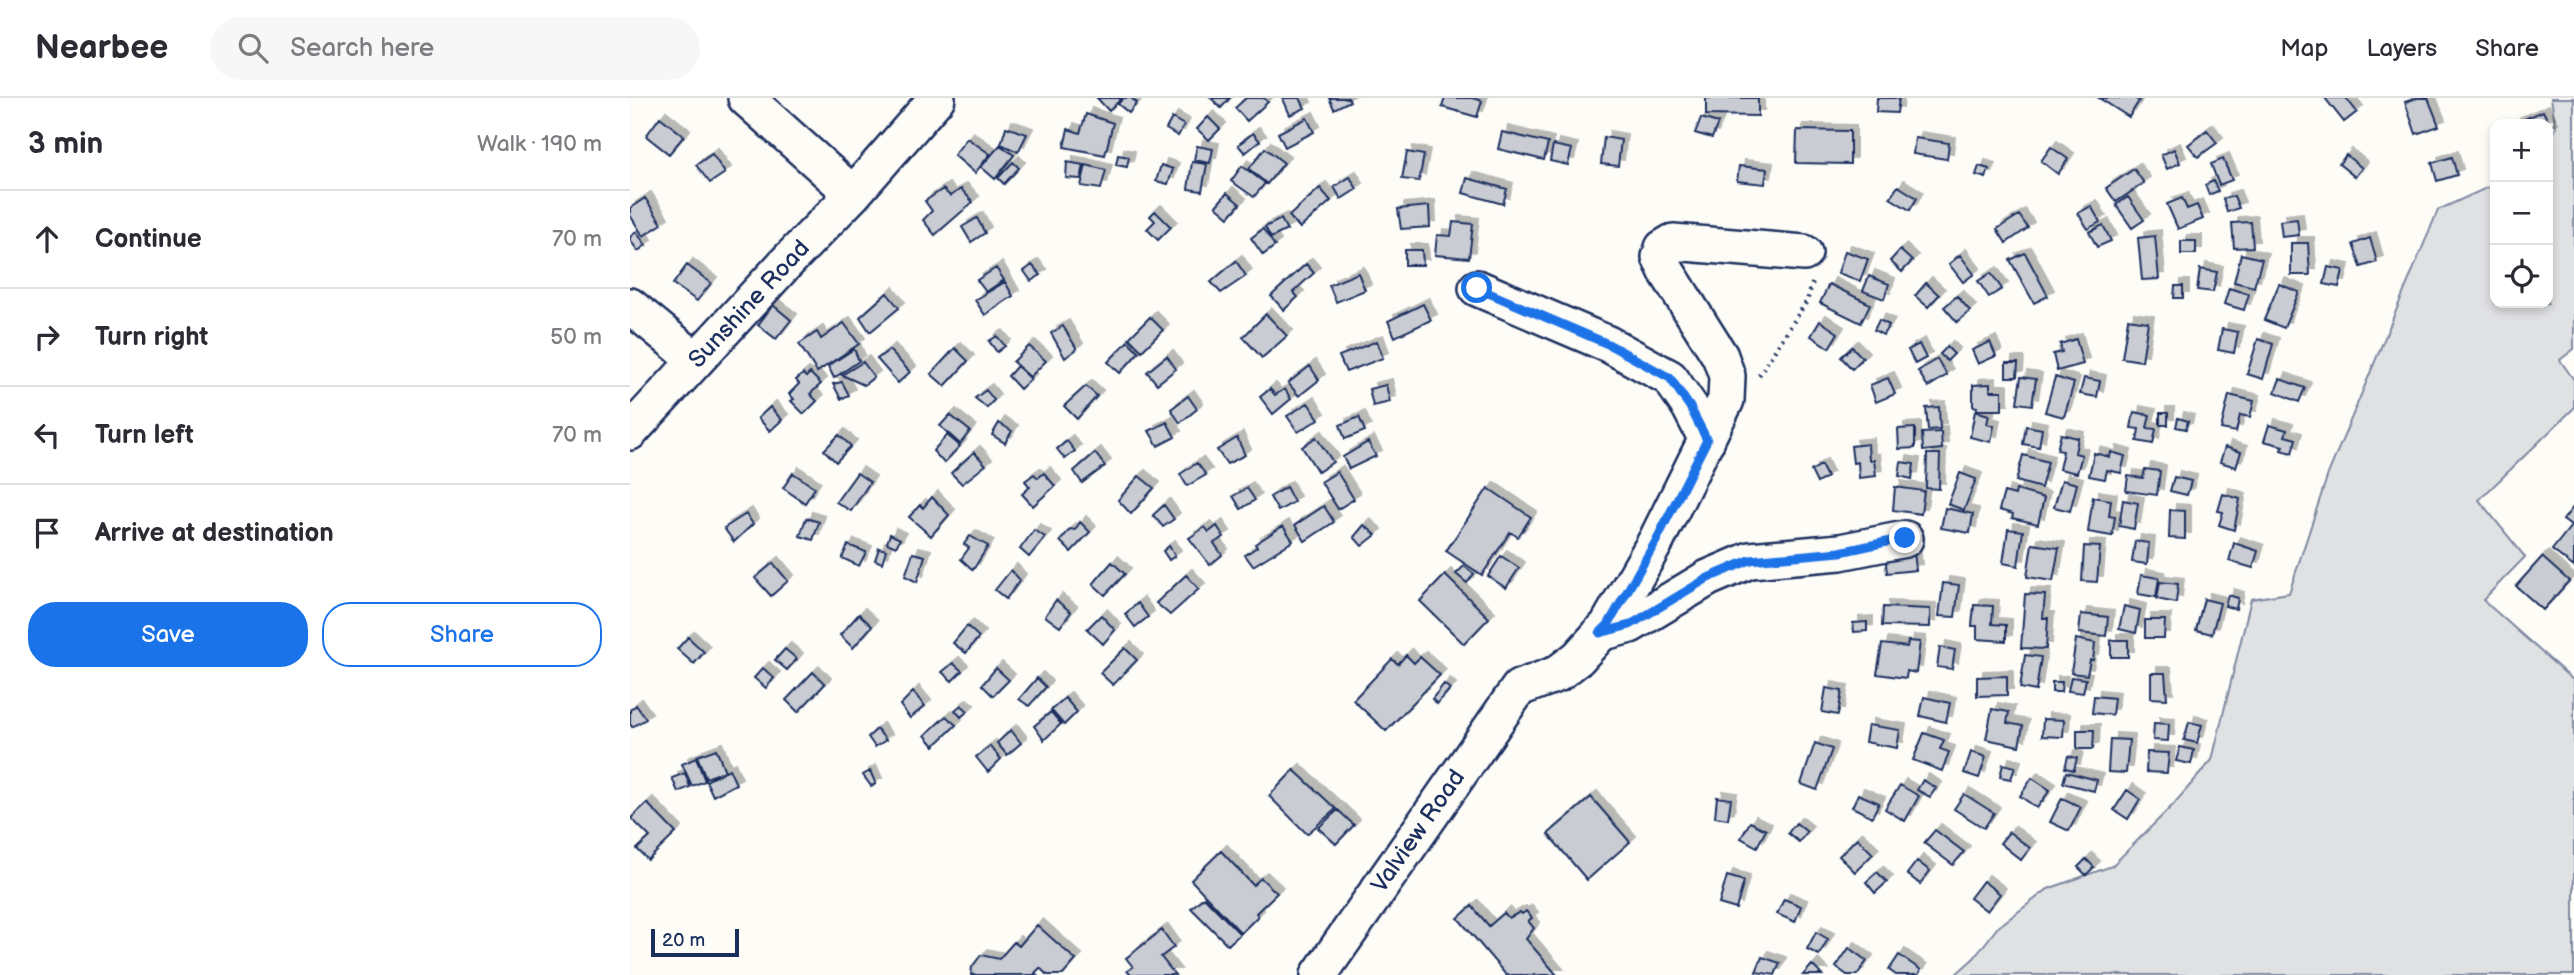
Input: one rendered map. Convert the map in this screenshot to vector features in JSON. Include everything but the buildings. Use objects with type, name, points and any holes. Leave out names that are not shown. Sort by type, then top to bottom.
[{"type":"street","points":[[746,98],[844,186]]},
{"type":"street","name":"Sunshine Road","points":[[630,432],[696,360],[844,186],[937,98]]},
{"type":"street","points":[[1600,633],[1608,625],[1656,541],[1726,400],[1727,376],[1720,356],[1667,272],[1660,257],[1663,248],[1673,242],[1804,253]]},
{"type":"street","points":[[1477,288],[1608,344],[1670,378],[1690,407],[1707,440]]},
{"type":"street","points":[[630,306],[696,360]]},
{"type":"street","points":[[1600,633],[1630,625],[1708,578],[1750,560],[1840,552],[1905,538]]},
{"type":"street","name":"Valview Road","points":[[1319,975],[1519,688],[1557,674],[1578,658],[1600,633]]},
{"type":"path","points":[[1759,376],[1790,330],[1814,284],[1804,253]]},
{"type":"shaded area","points":[[2551,98],[2574,98],[2574,349],[2560,360],[2574,380],[2574,408],[2479,500],[2525,557],[2483,600],[2574,681],[2574,975],[1955,975],[1974,958],[1997,928],[2048,889],[2112,866],[2172,806],[2212,760],[2251,599],[2289,593],[2328,474],[2438,210],[2490,186],[2490,308],[2553,308],[2553,134],[2556,128]]},
{"type":"route","points":[[1477,288],[1608,344],[1670,378],[1690,407],[1707,440],[1656,541],[1608,625],[1600,633],[1630,625],[1708,578],[1750,560],[1840,552],[1905,538]]}]
